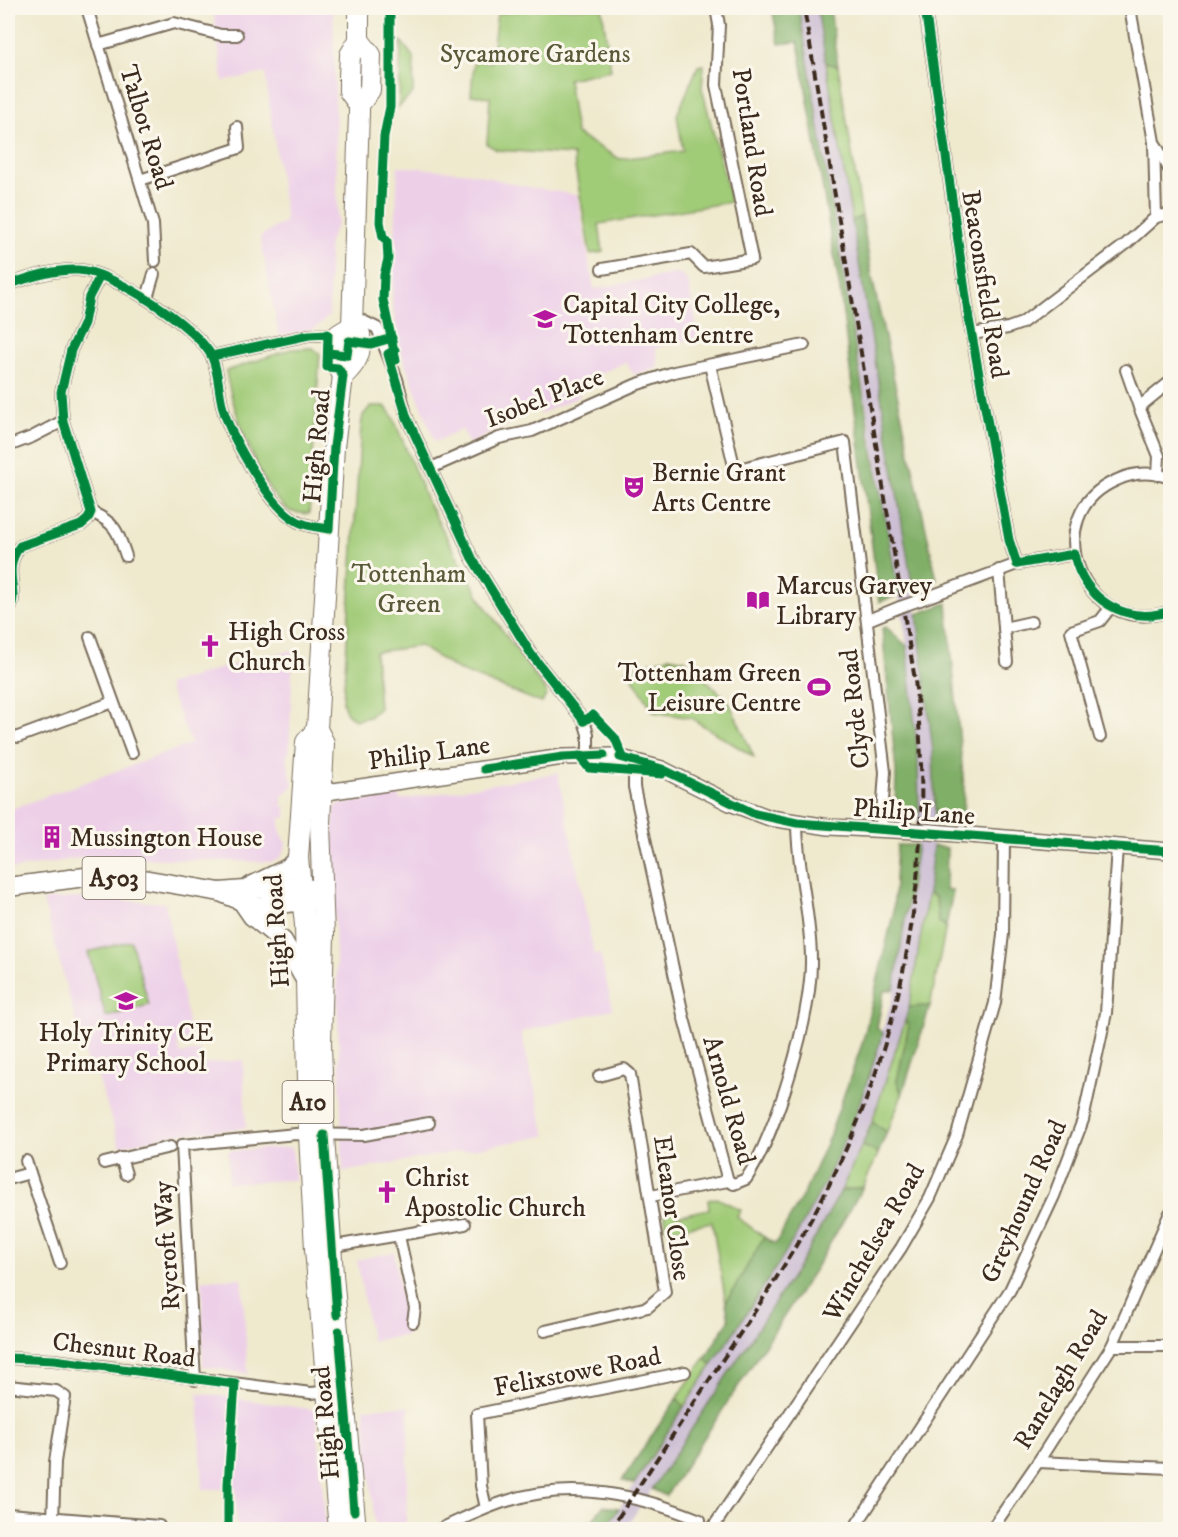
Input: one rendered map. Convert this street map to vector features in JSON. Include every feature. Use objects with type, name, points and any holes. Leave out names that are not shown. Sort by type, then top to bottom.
[{"type":"highway","name":"High Road","points":[[339,1530],[335,1391],[323,1248],[298,858],[324,743],[317,729],[334,447],[343,376],[337,364],[347,325],[359,105],[350,91],[349,77],[350,55],[359,40],[359,8]]},
{"type":"highway","name":"High Road","points":[[311,794],[323,892],[317,1135]]},
{"type":"highway","name":"High Road","points":[[335,1391],[356,1530]]},
{"type":"main road","name":"Philip Lane","points":[[311,794],[588,755],[634,760],[662,769],[755,814],[797,823],[1170,851]]},
{"type":"main road","points":[[298,858],[288,868],[245,896],[256,907],[301,893],[323,892]]},
{"type":"main road","name":"A503","points":[[8,887],[85,877],[127,878],[156,880],[245,896],[252,916],[283,941],[307,983]]},
{"type":"street","name":"Talbot Road","points":[[87,8],[153,224],[155,261]]},
{"type":"street","name":"Portland Road","points":[[602,269],[691,254],[704,267],[752,259],[716,85],[719,26],[716,8]]},
{"type":"street","name":"Beaconsfield Road","points":[[925,8],[940,127],[972,334],[1009,540],[1017,564]]},
{"type":"street","points":[[1130,8],[1154,142],[1156,217]]},
{"type":"street","points":[[98,45],[174,23],[221,35],[237,35]]},
{"type":"street","points":[[140,180],[239,148],[237,127]]},
{"type":"street","points":[[1154,142],[1170,171]]},
{"type":"street","points":[[972,334],[1008,328],[1022,323],[1126,244],[1156,217],[1170,214]]},
{"type":"street","points":[[8,285],[60,271],[80,270],[100,276],[147,298],[194,334],[212,357],[224,414],[269,496],[301,523],[329,529]]},
{"type":"street","points":[[147,298],[154,274]]},
{"type":"street","points":[[8,610],[12,605],[13,597],[8,580],[9,559],[20,546],[81,525],[88,519],[91,512],[63,421],[61,392],[71,350],[84,323],[89,297],[100,276]]},
{"type":"street","points":[[212,357],[347,325],[377,328],[397,379],[407,418],[472,558],[531,654],[584,721],[588,734],[588,755]]},
{"type":"street","name":"Isobel Place","points":[[431,468],[500,438],[532,431],[635,385],[674,372],[804,345]]},
{"type":"street","name":"Clyde Road","points":[[710,365],[735,470],[845,442],[885,772],[881,829]]},
{"type":"street","points":[[1126,370],[1159,456],[1158,475]]},
{"type":"street","points":[[1139,407],[1170,382]]},
{"type":"street","points":[[8,446],[63,421]]},
{"type":"street","points":[[1170,478],[1158,475],[1128,476],[1108,484],[1096,493],[1086,504],[1077,524],[1074,554],[1084,582],[1094,594],[1111,607],[1140,615],[1170,611]]},
{"type":"street","points":[[91,512],[105,518],[116,527],[126,556]]},
{"type":"street","name":"Clyde Road","points":[[868,620],[1017,564],[1074,554]]},
{"type":"street","points":[[999,570],[1007,662]]},
{"type":"street","points":[[1100,737],[1071,631],[1100,621],[1111,607]]},
{"type":"street","points":[[1004,627],[1031,622]]},
{"type":"street","points":[[90,637],[132,753]]},
{"type":"street","points":[[18,737],[113,702]]},
{"type":"street","name":"Arnold Road","points":[[634,760],[634,787],[682,1015],[728,1181],[734,1184],[746,1179],[771,1127],[793,1060],[810,981],[810,944],[797,823]]},
{"type":"street","name":"Winchelsea Road","points":[[708,1526],[901,1248],[930,1198],[957,1136],[995,1003],[1004,934],[1004,838]]},
{"type":"street","name":"Greyhound Road","points":[[853,1530],[1010,1290],[1037,1237],[1061,1178],[1083,1120],[1106,1013],[1117,847]]},
{"type":"street","name":"Eleanor Close","points":[[545,1331],[648,1307],[665,1292],[630,1074],[624,1069],[599,1076]]},
{"type":"street","points":[[317,1135],[364,1135],[429,1123]]},
{"type":"street","name":"Rycroft Way","points":[[195,1380],[182,1145],[317,1135]]},
{"type":"street","points":[[104,1162],[170,1147]]},
{"type":"street","points":[[121,1158],[126,1174]]},
{"type":"street","points":[[26,1161],[60,1263]]},
{"type":"street","points":[[8,1179],[30,1173]]},
{"type":"street","points":[[651,1196],[728,1181]]},
{"type":"street","name":"Ranelagh Road","points":[[991,1530],[1038,1462],[1112,1346],[1170,1213]]},
{"type":"street","points":[[323,1248],[465,1224]]},
{"type":"street","points":[[399,1236],[415,1308],[413,1322]]},
{"type":"street","points":[[1112,1346],[1170,1346]]},
{"type":"street","name":"Chesnut Road","points":[[8,1358],[76,1363],[311,1393],[335,1391]]},
{"type":"street","name":"Felixstowe Road","points":[[486,1508],[481,1486],[477,1414],[685,1372]]},
{"type":"street","points":[[8,1386],[56,1391],[65,1397],[56,1462],[52,1520]]},
{"type":"street","points":[[1038,1462],[1170,1468]]},
{"type":"street","points":[[438,1530],[509,1500],[543,1495],[610,1493],[649,1500],[708,1526]]},
{"type":"street","points":[[8,1514],[52,1520],[160,1528]]},
{"type":"shaded area","points":[[213,8],[333,8],[338,222],[329,242],[329,316],[314,329],[279,336],[260,237],[286,221],[265,73],[223,81]]},
{"type":"shaded area","points":[[799,8],[817,8],[919,625],[933,752],[934,822],[931,870],[909,1007],[890,1072],[851,1172],[799,1266],[625,1529],[605,1530],[791,1244],[839,1153],[863,1092],[893,996],[913,878],[917,841],[918,759],[906,637]]},
{"type":"shaded area","name":"Capital City College, Tottenham Centre","points":[[398,166],[471,173],[522,186],[577,195],[594,289],[678,273],[688,281],[699,338],[656,348],[658,368],[634,375],[626,362],[575,385],[580,396],[540,414],[534,403],[505,418],[508,425],[469,444],[462,429],[435,442],[400,349],[392,300]]},
{"type":"shaded area","points":[[293,650],[289,754],[286,756],[293,786],[282,796],[282,807],[286,807],[286,818],[280,818],[280,830],[286,842],[280,858],[272,862],[85,857],[8,870],[8,810],[191,744],[167,685],[245,661]]},
{"type":"shaded area","points":[[558,773],[594,954],[600,954],[613,1009],[521,1032],[546,1136],[343,1172],[334,899],[337,898],[332,839],[334,809],[337,805],[399,795],[400,800]]},
{"type":"shaded area","name":"Holy Trinity CE Primary School","points":[[78,898],[165,903],[191,1038],[177,1044],[181,1054],[200,1050],[202,1064],[243,1060],[246,1128],[175,1134],[120,1146],[95,1068],[87,1064],[43,900]]},
{"type":"shaded area","points":[[292,1147],[295,1180],[228,1183],[228,1151]]},
{"type":"shaded area","points":[[394,1252],[408,1335],[371,1341],[357,1260]]},
{"type":"shaded area","points":[[242,1278],[248,1374],[203,1366],[202,1280]]},
{"type":"shaded area","points":[[198,1393],[316,1410],[326,1529],[237,1529],[236,1489],[203,1489]]},
{"type":"shaded area","points":[[409,1406],[406,1529],[375,1529],[364,1408]]},
{"type":"green space","name":"Sycamore Gardens","points":[[537,8],[602,8],[611,70],[568,79],[576,134],[620,159],[683,151],[677,115],[698,66],[704,65],[702,88],[731,202],[599,224],[603,252],[590,254],[573,155],[497,150],[487,144],[490,97],[471,95],[474,61],[491,62],[497,14]]},
{"type":"green space","points":[[772,8],[799,8],[899,595],[879,602],[840,290],[798,42],[779,44]]},
{"type":"green space","points":[[817,8],[830,8],[838,66],[826,63]]},
{"type":"green space","points":[[401,41],[414,58],[413,93],[399,107]]},
{"type":"green space","points":[[826,63],[838,66],[862,216],[852,221]]},
{"type":"green space","points":[[862,216],[872,277],[937,580],[913,590],[852,221]]},
{"type":"green space","points":[[313,348],[320,354],[309,514],[290,511],[279,502],[269,487],[249,447],[234,404],[226,371],[291,349]]},
{"type":"green space","name":"Tottenham Green","points":[[371,406],[385,406],[393,417],[428,503],[483,603],[547,693],[542,703],[458,670],[420,646],[375,652],[379,708],[369,717],[355,720],[346,712],[343,702],[361,426],[363,415]]},
{"type":"green space","points":[[947,603],[964,787],[963,818],[935,817],[933,752],[917,614]]},
{"type":"green space","points":[[886,627],[907,646],[918,759],[919,816],[895,813],[896,771],[882,628]]},
{"type":"green space","points":[[669,657],[685,660],[729,702],[754,757],[691,718],[654,712],[627,669]]},
{"type":"green space","points":[[897,845],[917,845],[894,989],[884,991],[877,1028],[883,1033],[863,1094],[846,1139],[811,1208],[780,1261],[712,1365],[705,1358],[729,1320],[726,1303],[764,1237],[775,1244],[804,1193],[829,1137],[863,1041],[893,915]]},
{"type":"green space","points":[[933,846],[947,848],[946,890],[953,891],[946,927],[938,921],[936,898],[928,893]]},
{"type":"green space","points":[[928,893],[936,898],[938,921],[946,927],[930,1006],[909,1007]]},
{"type":"green space","points":[[131,941],[149,1005],[106,1017],[88,952]]},
{"type":"green space","points":[[930,1006],[902,1095],[897,1081],[909,1025],[905,1021],[909,1007]]},
{"type":"green space","points":[[905,1021],[909,1025],[897,1081],[902,1095],[887,1132],[872,1122]]},
{"type":"green space","points":[[872,1122],[887,1132],[878,1154],[862,1145]]},
{"type":"green space","points":[[862,1145],[878,1154],[863,1187],[841,1191]]},
{"type":"green space","points":[[863,1187],[815,1269],[666,1496],[652,1489],[799,1266],[841,1191]]},
{"type":"green space","points":[[717,1198],[741,1210],[737,1217],[764,1237],[726,1303],[712,1222],[667,1230],[664,1213],[668,1206],[673,1205],[676,1216],[709,1209],[708,1200]]},
{"type":"green space","points":[[705,1358],[712,1365],[684,1407],[677,1398]]},
{"type":"green space","points":[[677,1398],[684,1407],[634,1484],[622,1480]]},
{"type":"green space","points":[[603,1506],[619,1508],[605,1529],[586,1529]]},
{"type":"tunnel","points":[[8,741],[18,737]]},
{"type":"railway","points":[[610,1530],[778,1274],[830,1183],[857,1123],[879,1063],[896,1001],[909,938],[917,874],[921,810],[920,745],[915,680],[804,8]]},
{"type":"cycle path","points":[[390,8],[390,107],[384,136],[380,222],[383,237],[387,241],[388,259],[384,275],[383,300],[396,360]]},
{"type":"cycle path","points":[[925,8],[969,319],[1009,540],[1017,564]]},
{"type":"cycle path","points":[[8,285],[51,272],[78,270],[93,273],[132,290],[172,317],[190,331],[212,357],[229,426],[262,485],[282,509],[295,520],[309,526],[329,529],[334,447],[343,376],[338,368],[327,367],[328,334],[309,335],[212,356]]},
{"type":"cycle path","points":[[8,611],[13,597],[12,565],[20,546],[81,525],[88,519],[91,512],[63,421],[61,392],[71,350],[84,323],[89,297],[100,276]]},
{"type":"cycle path","points":[[328,353],[347,355],[349,341],[371,344],[392,338]]},
{"type":"cycle path","points":[[395,350],[388,354],[407,418],[472,558],[531,654],[584,721],[593,715],[615,738],[623,757]]},
{"type":"cycle path","points":[[1017,564],[1074,554],[1087,584],[1109,605],[1138,615],[1154,615],[1170,611]]},
{"type":"cycle path","points":[[484,769],[563,757],[604,755]]},
{"type":"cycle path","points":[[579,756],[589,768],[662,774]]},
{"type":"cycle path","points":[[620,757],[662,769],[755,814],[797,823],[1170,851]]},
{"type":"cycle path","points":[[324,1135],[337,1315]]},
{"type":"cycle path","points":[[339,1331],[354,1511]]},
{"type":"cycle path","points":[[8,1358],[54,1360],[235,1384],[228,1484],[228,1530]]},
{"type":"place","name":"Capital City College, Tottenham Centre","points":[[545,319]]},
{"type":"place","name":"Bernie Grant Arts Centre","points":[[634,487]]},
{"type":"place","name":"Marcus Garvey Library","points":[[758,600]]},
{"type":"place","name":"High Cross Church","points":[[210,646]]},
{"type":"place","name":"Tottenham Green Leisure Centre","points":[[819,687]]},
{"type":"place","name":"Mussington House","points":[[52,837]]},
{"type":"place","name":"Holy Trinity CE Primary School","points":[[126,1001]]},
{"type":"place","name":"Christ Apostolic Church","points":[[387,1192]]}]
